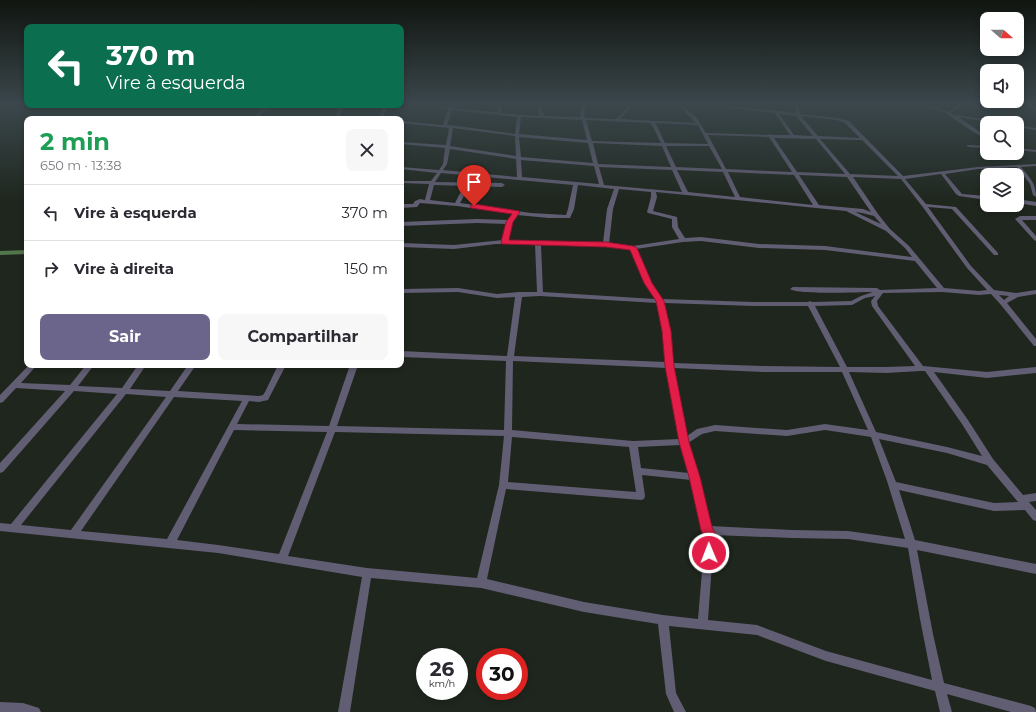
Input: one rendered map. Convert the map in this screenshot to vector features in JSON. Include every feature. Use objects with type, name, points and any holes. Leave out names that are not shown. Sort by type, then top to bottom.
[{"type":"street","points":[[427,201],[432,183],[444,164],[445,152],[448,147],[450,136]]},
{"type":"street","points":[[517,136],[520,179]]},
{"type":"street","points":[[526,136],[545,139],[664,145],[710,145]]},
{"type":"street","points":[[588,136],[602,186]]},
{"type":"street","points":[[660,136],[686,194]]},
{"type":"street","points":[[706,136],[738,198]]},
{"type":"street","points":[[771,136],[817,206]]},
{"type":"street","points":[[784,136],[864,139]]},
{"type":"street","points":[[861,136],[902,178],[924,205],[969,267],[1001,301],[1036,344]]},
{"type":"street","points":[[818,137],[854,182],[888,230],[904,244],[942,290]]},
{"type":"street","points":[[404,143],[448,147],[518,158],[597,165],[724,169],[902,178],[978,168],[1036,165]]},
{"type":"street","points":[[969,146],[980,147]]},
{"type":"street","points":[[1024,150],[1036,151]]},
{"type":"street","points":[[1018,166],[1032,184],[1036,195]]},
{"type":"street","points":[[404,169],[738,198],[863,211],[876,215]]},
{"type":"street","points":[[942,173],[961,195],[980,197]]},
{"type":"street","points":[[854,182],[865,176]]},
{"type":"street","points":[[404,182],[502,185]]},
{"type":"street","points":[[404,206],[415,206],[417,202],[427,201],[457,203],[516,212],[568,217],[574,198],[573,189],[576,184]]},
{"type":"street","points":[[606,245],[610,209],[617,188]]},
{"type":"street","points":[[653,191],[654,197],[650,212],[675,218],[675,227],[683,240]]},
{"type":"street","points":[[457,203],[462,194]]},
{"type":"street","points":[[1024,201],[1036,204]]},
{"type":"street","points":[[924,205],[954,208],[996,254]]},
{"type":"street","points":[[863,211],[872,209]]},
{"type":"street","points":[[847,210],[888,230]]},
{"type":"street","points":[[505,242],[510,222],[516,212]]},
{"type":"street","points":[[1036,218],[1018,219],[1036,239]]},
{"type":"street","points":[[404,224],[477,221],[510,222]]},
{"type":"street","points":[[404,245],[454,247],[505,242],[606,245],[633,248],[683,240],[708,239],[759,246],[816,248],[917,259]]},
{"type":"street","points":[[538,244],[540,294]]},
{"type":"street","points":[[633,248],[648,283],[660,301],[684,442],[694,477],[706,530],[710,535],[703,624]]},
{"type":"street","points":[[404,291],[454,289],[497,296],[540,294],[660,301],[775,305],[852,303],[862,297],[883,291]]},
{"type":"street","points":[[793,289],[883,291],[942,290],[979,293],[993,292],[1016,295]]},
{"type":"street","points":[[883,291],[874,301],[875,306],[965,422],[990,462],[1036,518]]},
{"type":"street","points":[[979,293],[1001,301],[1016,295],[1036,292]]},
{"type":"street","points":[[481,583],[503,485],[508,433],[510,363],[518,294]]},
{"type":"street","points":[[810,303],[844,369],[874,435],[892,485],[911,544],[939,686],[946,712]]},
{"type":"street","points":[[404,354],[510,363],[518,358],[763,369],[886,370],[924,368],[987,375],[1036,370]]},
{"type":"street","points":[[0,400],[30,368]]},
{"type":"street","points":[[0,469],[73,387],[88,368]]},
{"type":"street","points":[[12,529],[124,391],[140,368]]},
{"type":"street","points":[[72,535],[190,368]]},
{"type":"street","points":[[14,384],[265,398],[280,368]]},
{"type":"street","points":[[282,558],[332,430],[353,368]]},
{"type":"street","points":[[170,544],[247,398]]},
{"type":"street","points":[[232,427],[508,433],[633,444],[684,442],[700,431],[715,428],[787,433],[825,427],[960,452],[990,462]]},
{"type":"street","points":[[503,485],[641,496],[633,444]]},
{"type":"street","points":[[638,471],[694,477]]},
{"type":"street","points":[[892,485],[994,507],[1027,506]]},
{"type":"street","points":[[1021,499],[1036,498]]},
{"type":"street","points":[[0,527],[170,544],[282,558],[367,573],[481,583],[584,607],[695,625],[703,624],[757,630],[826,656],[1031,712]]},
{"type":"street","points":[[706,530],[848,535],[911,544],[1036,569]]},
{"type":"street","points":[[344,712],[367,573]]},
{"type":"street","points":[[663,620],[671,694],[680,712]]},
{"type":"street","points":[[0,708],[23,709],[35,712]]},
{"type":"waterway","points":[[0,253],[24,252]]},
{"type":"route","points":[[474,206],[499,211],[516,212],[510,222],[505,242],[611,245],[633,248],[650,288],[660,301],[684,442],[694,477],[706,530],[710,535],[709,553]]}]
